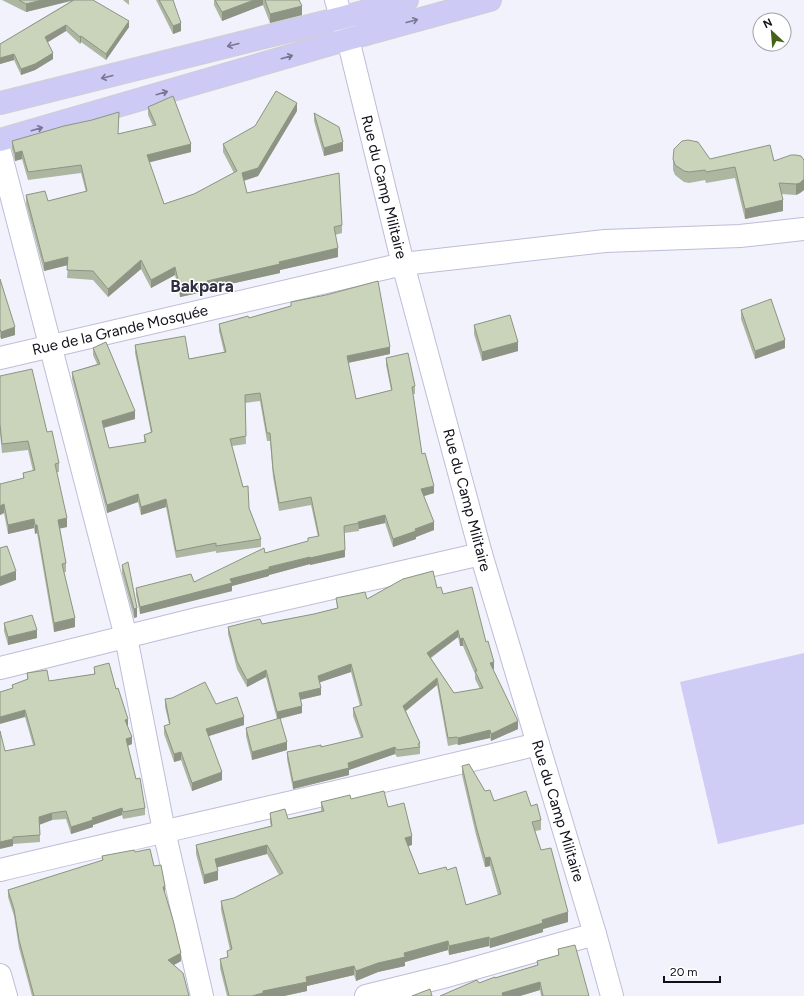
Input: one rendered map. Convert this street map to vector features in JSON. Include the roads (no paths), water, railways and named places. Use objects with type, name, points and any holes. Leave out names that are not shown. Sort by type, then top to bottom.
[{"type":"main road","points":[[0,103],[339,9],[407,0]]},
{"type":"main road","points":[[0,140],[348,39],[490,0]]},
{"type":"street","name":"Rue du Camp Militaire","points":[[339,9],[348,39],[403,264],[481,554],[595,934],[612,996]]},
{"type":"street","points":[[0,152],[126,637],[164,831],[202,996]]},
{"type":"street","name":"Rue de la Grande Mosquée","points":[[0,358],[403,264],[605,240],[740,236],[804,229]]},
{"type":"street","points":[[0,668],[197,619],[481,554]]},
{"type":"street","points":[[0,870],[538,744]]},
{"type":"street","points":[[366,996],[447,976],[595,934]]},
{"type":"street","points":[[0,975],[6,996]]},
{"type":"district","name":"Bakpara","points":[[202,286]]}]
